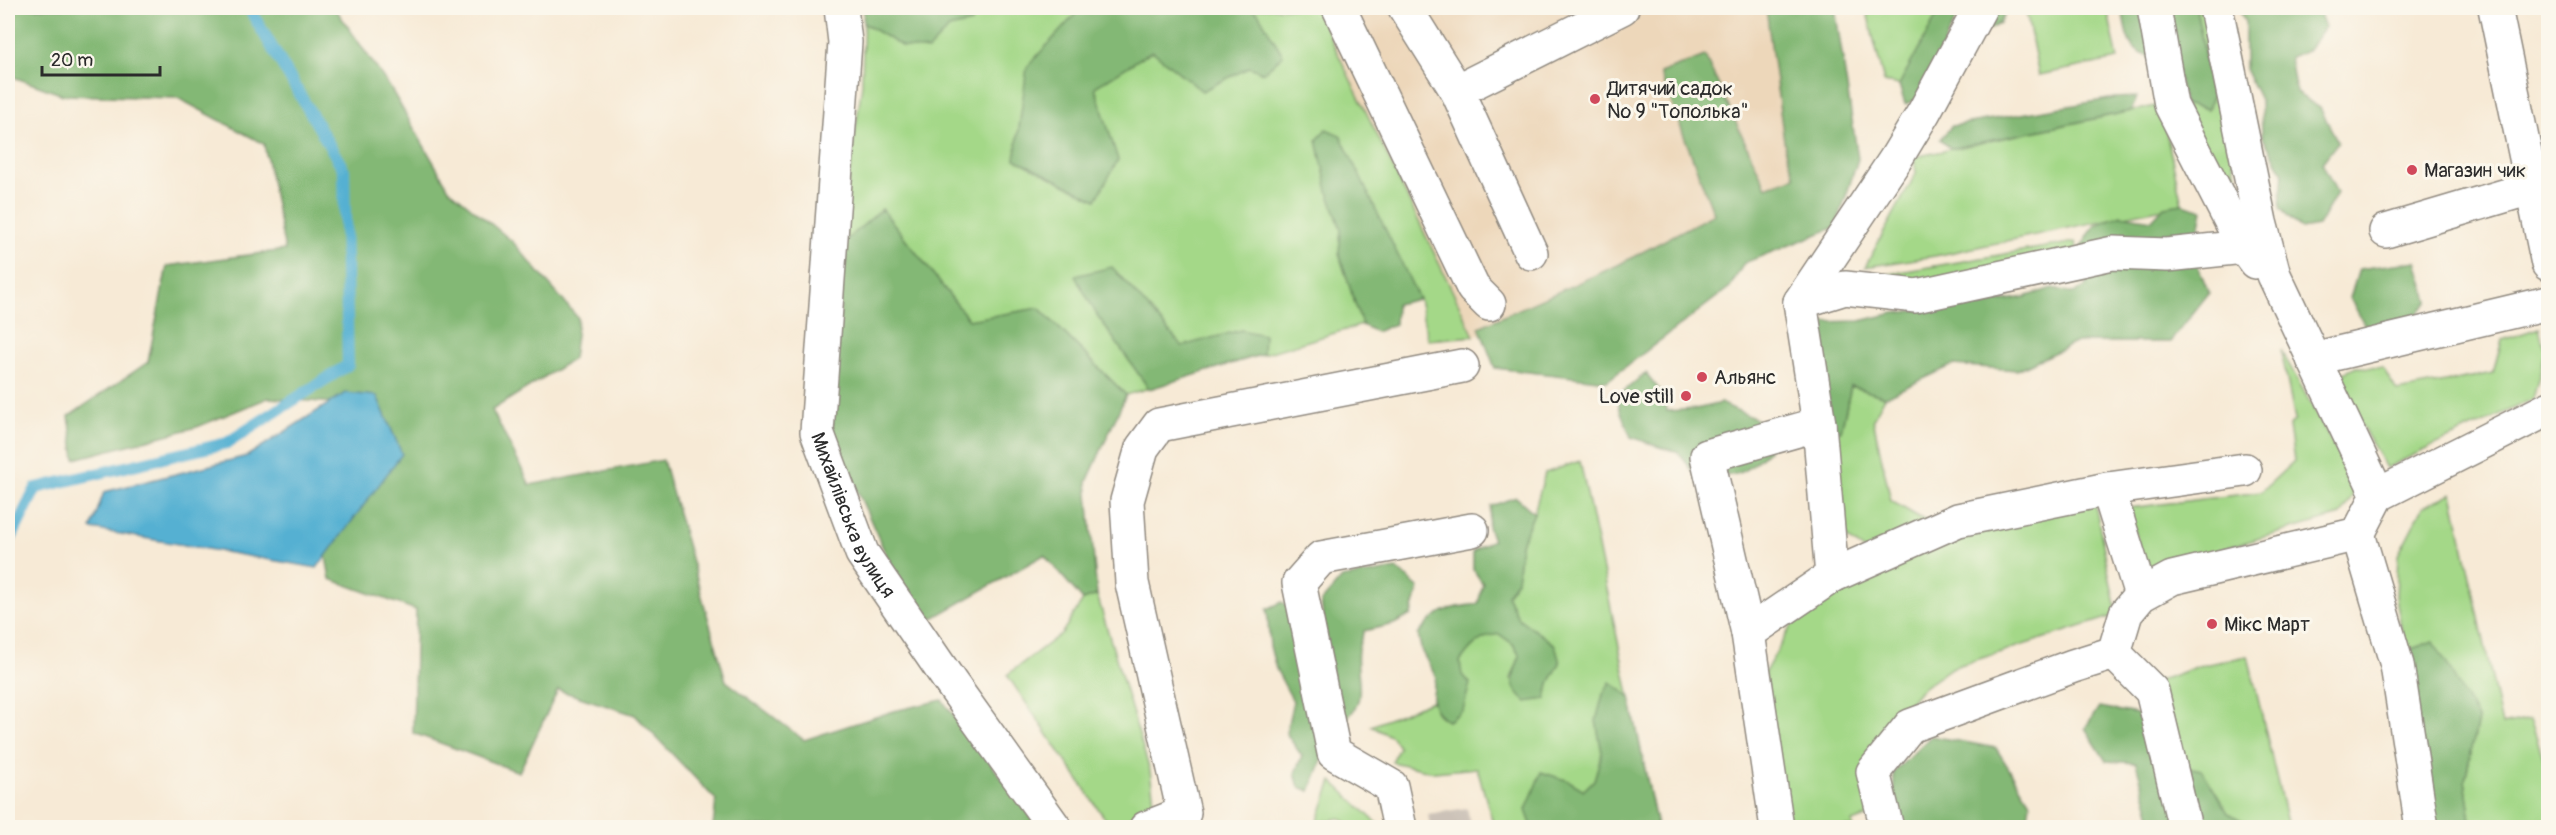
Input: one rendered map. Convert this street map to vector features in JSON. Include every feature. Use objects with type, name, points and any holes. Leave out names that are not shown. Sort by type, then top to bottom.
[{"type":"street","name":"Михайлівська вулиця","points":[[841,8],[845,42],[817,432],[862,553],[951,683],[1055,828]]},
{"type":"street","points":[[1339,8],[1473,288],[1489,304]]},
{"type":"street","points":[[1404,8],[1457,91],[1531,253]]},
{"type":"street","points":[[1457,91],[1622,8]]},
{"type":"street","points":[[1832,576],[1819,424],[1800,302],[1895,160],[1924,112],[1980,8]]},
{"type":"street","points":[[2154,8],[2171,105],[2244,247],[2252,260],[2274,274]]},
{"type":"street","points":[[2216,8],[2260,222],[2274,274],[2378,495]]},
{"type":"street","points":[[2495,8],[2548,264]]},
{"type":"street","points":[[2386,231],[2531,188]]},
{"type":"street","points":[[1800,302],[1845,288],[1916,296],[2113,253],[2167,255],[2244,247]]},
{"type":"street","points":[[2313,359],[2548,303]]},
{"type":"street","points":[[1146,828],[1184,813],[1132,583],[1127,501],[1142,448],[1159,425],[1462,366]]},
{"type":"street","points":[[2422,828],[2397,665],[2358,534],[2378,495],[2548,409]]},
{"type":"street","points":[[1777,828],[1748,633],[1707,456],[1819,424]]},
{"type":"street","points":[[1748,633],[1832,576],[1958,520],[2108,489],[2245,470]]},
{"type":"street","points":[[2108,489],[2141,595]]},
{"type":"street","points":[[1400,828],[1391,786],[1334,753],[1299,583],[1321,558],[1472,530]]},
{"type":"street","points":[[2114,653],[2126,613],[2141,595],[2172,578],[2358,534]]},
{"type":"street","points":[[1887,828],[1873,772],[1910,726],[2114,653]]},
{"type":"street","points":[[2114,653],[2152,692],[2185,828]]},
{"type":"shaded area","name":"Дитячий садок № 9 \"Тополька\"","points":[[1316,8],[1816,8],[1845,190],[1474,336]]},
{"type":"shaded area","points":[[1467,808],[1471,827],[1430,827],[1428,814]]},
{"type":"green space","points":[[8,8],[335,8],[391,89],[449,189],[513,242],[578,318],[573,359],[492,410],[530,485],[663,460],[726,681],[804,740],[894,711],[942,700],[1039,827],[713,827],[716,800],[635,715],[558,690],[519,772],[413,733],[416,610],[330,579],[320,523],[363,405],[268,398],[197,427],[75,459],[69,416],[148,362],[167,266],[285,250],[264,144],[178,98],[63,95],[8,75]]},
{"type":"green space","points":[[864,8],[1316,8],[1474,336],[1428,340],[1419,299],[1328,191],[1341,229],[1339,254],[1362,325],[1126,395],[1039,308],[969,320],[882,209],[844,242],[847,191],[862,84]]},
{"type":"green space","points":[[864,8],[973,8],[972,23],[949,28],[928,50],[903,47],[863,23]]},
{"type":"green space","points":[[1081,8],[1249,8],[1258,13],[1283,55],[1263,73],[1250,67],[1202,91],[1152,51],[1095,87],[1118,160],[1096,200],[1015,159],[1027,67]]},
{"type":"green space","points":[[1766,8],[1835,8],[1858,159],[1836,227],[1744,263],[1730,287],[1607,381],[1495,368],[1479,327],[1618,265],[1714,214],[1660,73],[1705,56],[1766,187],[1795,177],[1785,148]]},
{"type":"green space","points":[[1866,8],[1941,8],[1899,85],[1884,82]]},
{"type":"green space","points":[[1941,8],[1961,8],[1917,100],[1905,104],[1899,85]]},
{"type":"green space","points":[[1990,8],[2009,8],[2000,23],[1989,30],[1984,19]]},
{"type":"green space","points":[[2046,8],[2107,8],[2118,59],[2039,75],[2026,11]]},
{"type":"green space","points":[[2122,8],[2144,8],[2151,57],[2142,54],[2131,45]]},
{"type":"green space","points":[[2166,8],[2196,8],[2212,95],[2208,110],[2184,104]]},
{"type":"green space","points":[[2196,8],[2206,8],[2245,226],[2184,104],[2208,110],[2212,95]]},
{"type":"green space","points":[[2239,8],[2318,8],[2325,27],[2308,50],[2290,57],[2296,93],[2320,108],[2338,142],[2322,163],[2337,193],[2318,226],[2301,229],[2280,208],[2283,172],[2262,136],[2261,102],[2245,69],[2245,22]]},
{"type":"green space","points":[[2137,97],[2131,111],[1950,149],[1940,139],[1952,126],[2115,98]]},
{"type":"green space","points":[[2160,105],[2182,204],[1935,256],[1865,267],[1916,173],[1914,157]]},
{"type":"green space","points":[[1326,129],[1340,135],[1419,299],[1396,304],[1395,324],[1376,332],[1362,325],[1339,253],[1341,229],[1328,191],[1317,140]]},
{"type":"green space","points":[[2182,204],[2203,210],[2199,231],[2179,242],[2198,266],[2209,293],[2170,342],[2077,342],[2017,370],[1953,365],[1885,397],[1851,386],[1841,431],[1826,432],[1820,322],[1860,321],[1894,313],[1988,303],[2025,297],[2052,288],[2074,293],[2087,286],[2086,264],[2078,252],[2095,225],[2121,215],[2152,220],[2164,207]]},
{"type":"green space","points":[[882,209],[969,320],[1039,308],[1126,395],[1087,482],[1097,595],[1083,600],[1044,555],[926,622],[907,601],[832,435],[844,242]]},
{"type":"green space","points":[[2075,242],[2078,252],[1912,290],[1871,277]]},
{"type":"green space","points":[[2417,261],[2428,301],[2412,322],[2368,331],[2350,298],[2359,269]]},
{"type":"green space","points":[[1112,267],[1182,346],[1241,330],[1264,335],[1263,354],[1149,389],[1097,315],[1075,276]]},
{"type":"green space","points":[[2539,328],[2545,353],[2533,399],[2386,468],[2342,392],[2342,374],[2356,367],[2383,368],[2397,391],[2493,373],[2502,340]]},
{"type":"green space","points":[[2281,350],[2357,487],[2341,515],[2145,571],[2129,508],[2261,492],[2294,461],[2289,426],[2295,419]]},
{"type":"green space","points":[[1646,373],[1665,397],[1667,411],[1696,409],[1721,403],[1756,419],[1768,451],[1750,467],[1736,474],[1719,476],[1695,474],[1677,451],[1664,449],[1631,437],[1619,407],[1619,395]]},
{"type":"green space","points":[[1851,386],[1885,397],[1873,419],[1891,501],[1929,523],[1867,552],[1847,538],[1826,432],[1841,431]]},
{"type":"green space","points":[[1580,461],[1657,827],[1494,827],[1477,768],[1434,772],[1392,762],[1399,747],[1392,737],[1371,726],[1432,701],[1437,714],[1448,721],[1463,710],[1460,662],[1467,651],[1483,637],[1499,634],[1513,644],[1520,656],[1511,679],[1546,699],[1549,683],[1560,663],[1528,626],[1518,618],[1507,595],[1517,580],[1521,544],[1534,513],[1545,473]]},
{"type":"green space","points":[[2452,493],[2502,725],[2530,719],[2548,772],[2548,827],[2472,827],[2465,780],[2478,720],[2405,651],[2396,597],[2398,555],[2423,507]]},
{"type":"green space","points":[[1516,497],[1534,513],[1521,544],[1517,580],[1507,595],[1518,618],[1555,645],[1560,663],[1549,683],[1546,699],[1526,702],[1514,686],[1513,676],[1520,656],[1513,644],[1499,634],[1481,640],[1468,651],[1460,662],[1462,675],[1470,683],[1463,710],[1448,721],[1434,707],[1436,677],[1422,652],[1418,635],[1431,620],[1444,611],[1478,604],[1483,584],[1473,569],[1473,551],[1493,540],[1488,527],[1491,506]]},
{"type":"green space","points":[[2095,504],[2117,615],[1951,668],[1920,690],[1881,738],[1877,813],[1852,822],[1853,827],[1785,827],[1765,672],[1797,616],[1860,575],[1961,533]]},
{"type":"green space","points":[[1397,569],[1419,588],[1411,615],[1394,624],[1364,631],[1357,660],[1360,688],[1357,705],[1343,722],[1333,684],[1321,602],[1342,578]]},
{"type":"green space","points":[[1097,595],[1150,771],[1155,809],[1110,826],[1007,675],[1062,633],[1083,600]]},
{"type":"green space","points":[[1282,602],[1298,613],[1323,758],[1310,791],[1299,787],[1295,773],[1302,756],[1286,733],[1293,701],[1276,669],[1270,646],[1267,609]]},
{"type":"green space","points":[[2434,641],[2478,720],[2465,780],[2472,827],[2433,827],[2405,651]]},
{"type":"green space","points":[[2248,656],[2288,827],[2195,827],[2158,681],[2199,666]]},
{"type":"green space","points":[[1610,682],[1630,697],[1657,827],[1532,827],[1526,810],[1541,772],[1569,781],[1584,790],[1594,780],[1602,753],[1596,721],[1603,694]]},
{"type":"green space","points":[[2099,707],[2137,714],[2158,761],[2202,770],[2228,813],[2254,827],[2154,827],[2136,763],[2106,761],[2085,728]]},
{"type":"green space","points":[[1931,736],[1996,748],[2030,802],[2027,827],[1897,827],[1893,819],[1894,772]]},
{"type":"green space","points":[[1332,781],[1381,827],[1353,827],[1340,818],[1317,823]]},
{"type":"water","points":[[345,393],[377,396],[402,454],[317,568],[91,529],[104,492],[247,456]]},
{"type":"waterway","points":[[8,544],[36,488],[227,443],[348,365],[344,170],[249,8]]},
{"type":"place","name":"Дитячий садок № 9 \"Тополька\"","points":[[1595,99]]},
{"type":"place","name":"Магазин чик","points":[[2412,170]]},
{"type":"place","name":"Альянс","points":[[1702,377]]},
{"type":"place","name":"Love still","points":[[1686,396]]},
{"type":"place","name":"Мікс Март","points":[[2212,624]]}]
